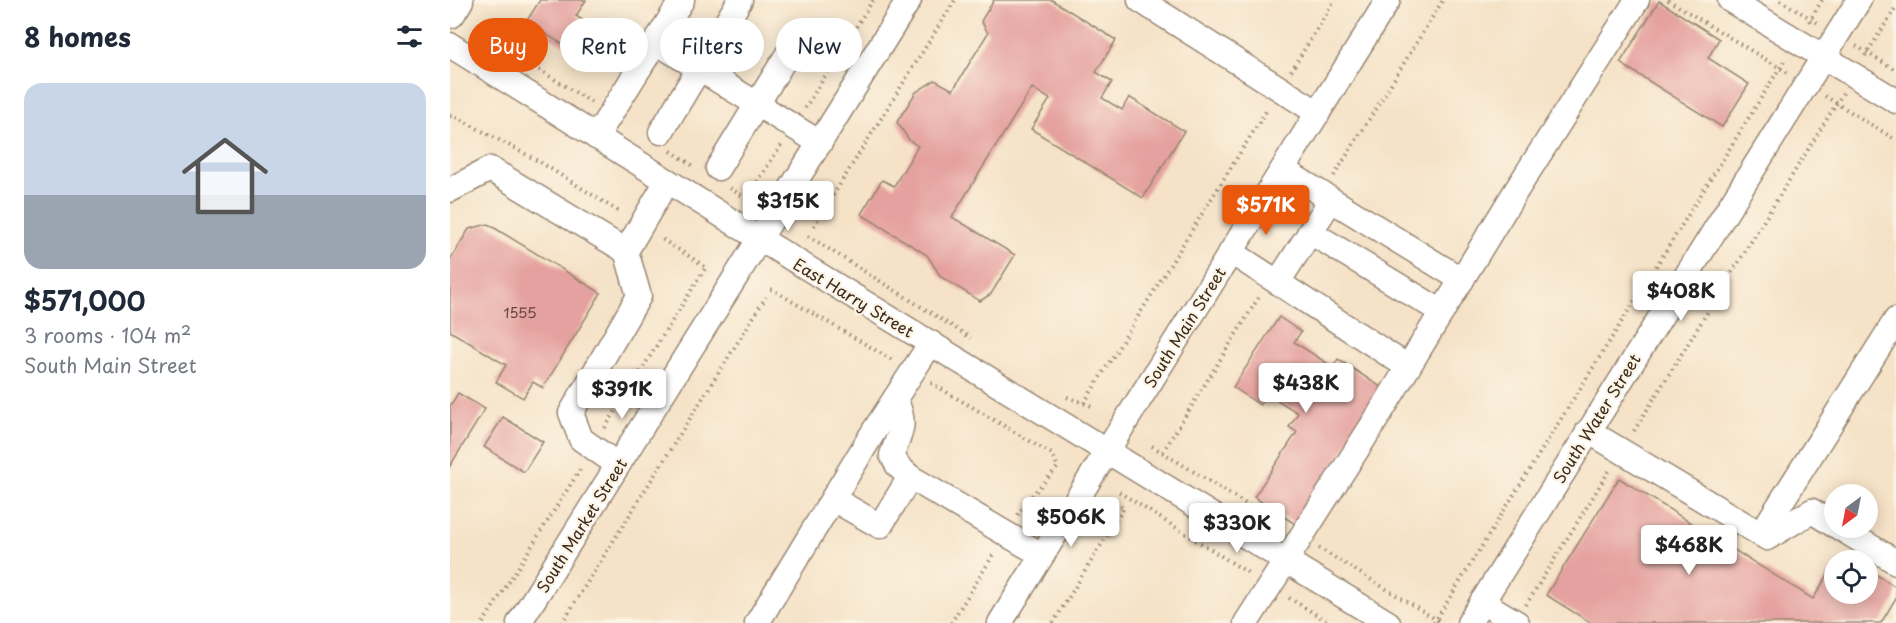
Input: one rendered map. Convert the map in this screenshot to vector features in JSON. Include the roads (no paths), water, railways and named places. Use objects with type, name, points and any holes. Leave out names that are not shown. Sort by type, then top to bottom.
[{"type":"main road","points":[[450,13],[458,0]]},
{"type":"street","points":[[596,137],[682,0]]},
{"type":"street","points":[[729,18],[740,0]]},
{"type":"street","name":"South Market Street","points":[[519,623],[909,0]]},
{"type":"street","points":[[1140,0],[1318,113]]},
{"type":"street","name":"South Main Street","points":[[1000,623],[1388,0]]},
{"type":"street","points":[[1246,623],[1637,0]]},
{"type":"street","points":[[1730,0],[1896,101]]},
{"type":"street","name":"South Water Street","points":[[1469,623],[1858,0]]},
{"type":"street","points":[[656,42],[660,44]]},
{"type":"street","name":"East Harry Street","points":[[450,45],[667,182],[1388,623]]},
{"type":"street","points":[[661,132],[697,72]]},
{"type":"street","points":[[705,72],[820,143]]},
{"type":"street","points":[[718,168],[777,72]]},
{"type":"street","points":[[450,190],[490,170],[626,251],[639,296],[571,412],[581,439],[618,465]]},
{"type":"street","points":[[1283,170],[1461,280]]},
{"type":"street","points":[[626,251],[667,182]]},
{"type":"street","points":[[1278,282],[1330,200]]},
{"type":"street","points":[[1310,232],[1442,312]]},
{"type":"street","points":[[1231,252],[1408,367]]},
{"type":"street","points":[[1761,534],[1896,320]]},
{"type":"street","points":[[757,623],[833,498],[932,344]]},
{"type":"street","points":[[896,399],[903,415],[902,427],[892,455],[898,466],[910,477],[1042,555]]},
{"type":"street","points":[[1588,431],[1767,538],[1812,512],[1824,519]]},
{"type":"street","points":[[833,498],[880,526],[910,477]]},
{"type":"street","points":[[1856,538],[1896,562]]},
{"type":"street","points":[[1482,602],[1516,623]]}]
